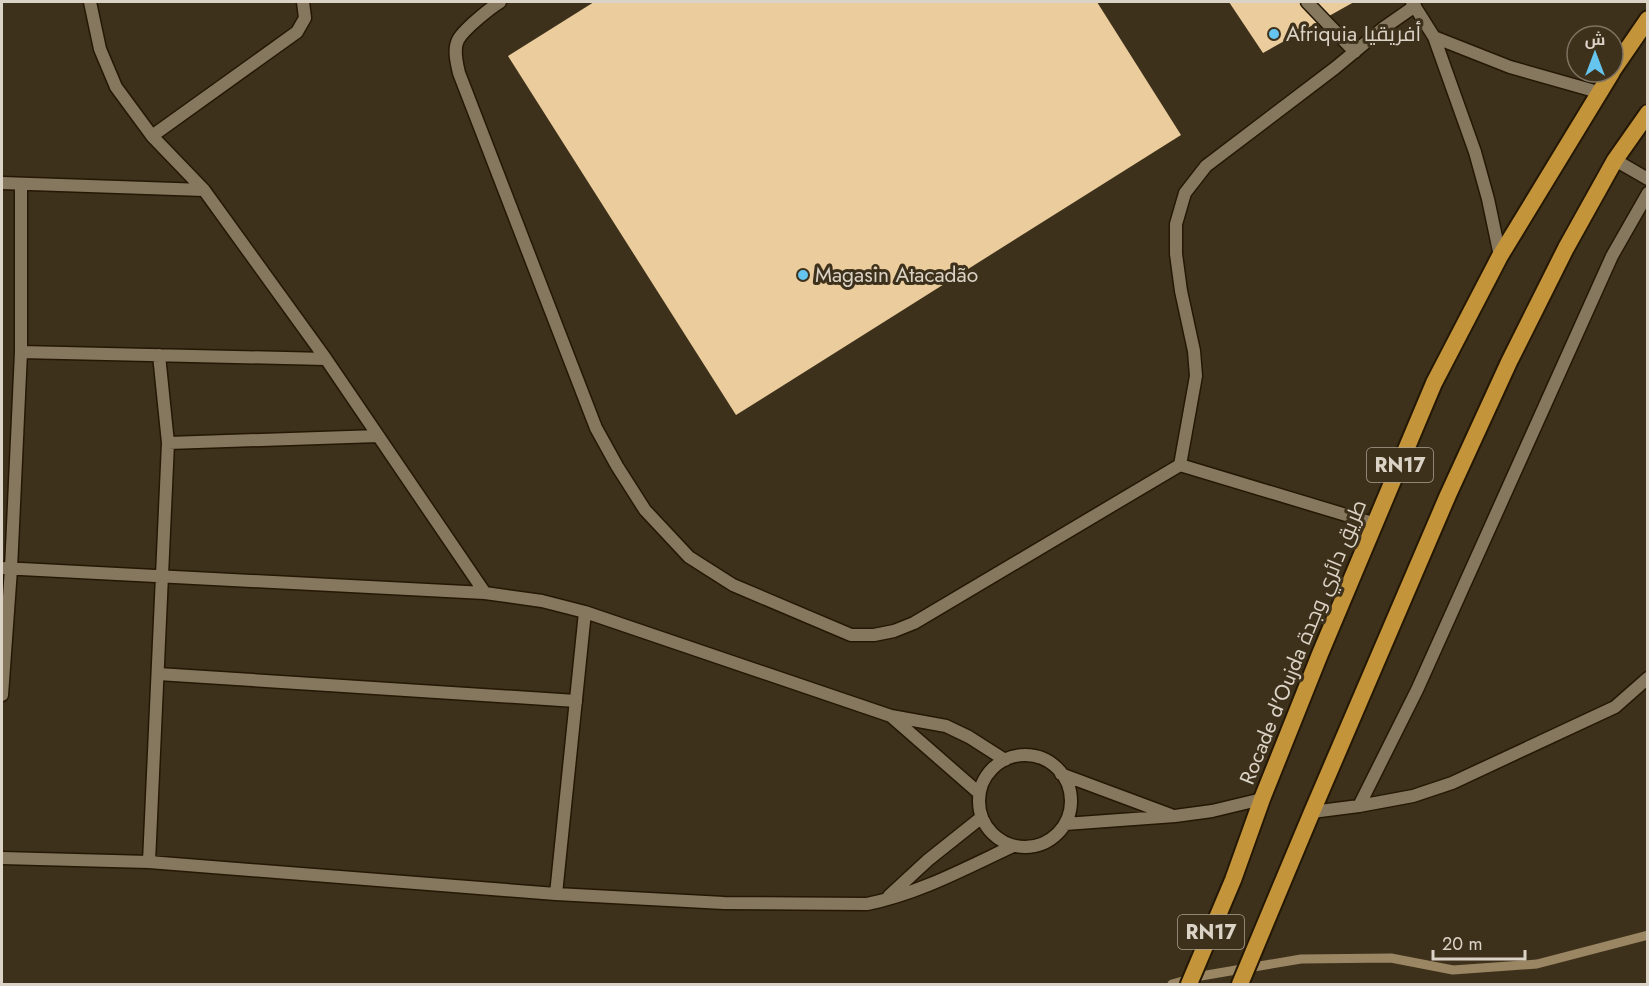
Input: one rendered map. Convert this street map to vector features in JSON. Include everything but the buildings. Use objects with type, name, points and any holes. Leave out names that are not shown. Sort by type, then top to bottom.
[{"type":"highway","name":"Rocade d'Oujda طريق دائري وجدة","points":[[1625,52],[1647,19]]},
{"type":"highway","name":"Rocade d'Oujda طريق دائري وجدة","points":[[1189,984],[1233,880],[1262,799],[1320,654],[1434,383],[1500,256],[1603,84]]},
{"type":"highway","name":"RN17","points":[[1240,984],[1448,495],[1509,362],[1566,248],[1615,160],[1647,113]]},
{"type":"street","points":[[90,2],[100,49],[116,87],[152,136],[204,190],[326,359],[484,593]]},
{"type":"street","points":[[152,136],[297,32],[305,18],[303,2]]},
{"type":"street","points":[[500,2],[486,11],[458,40],[455,55],[459,74],[596,428],[616,466],[645,510],[689,556],[733,585],[851,635],[874,635],[894,631],[914,623],[1180,465],[1376,524]]},
{"type":"street","points":[[1307,2],[1355,52]]},
{"type":"street","points":[[1180,465],[1196,376],[1194,351],[1181,291],[1176,254],[1176,224],[1185,194],[1206,166],[1414,4],[1434,37],[1475,152],[1500,256]]},
{"type":"street","points":[[1434,37],[1510,67],[1598,92]]},
{"type":"street","points":[[1615,160],[1647,179]]},
{"type":"street","points":[[2,183],[204,190]]},
{"type":"street","points":[[2,695],[6,568],[21,352],[21,184]]},
{"type":"street","points":[[1359,806],[1417,690],[1612,256],[1647,193]]},
{"type":"street","points":[[21,352],[326,359]]},
{"type":"street","points":[[149,862],[168,443],[159,355]]},
{"type":"street","points":[[168,443],[378,436]]},
{"type":"street","points":[[6,568],[484,593],[542,602],[585,612],[891,716],[945,726],[969,737],[1005,760]]},
{"type":"street","points":[[556,894],[585,612]]},
{"type":"street","points":[[158,674],[576,700]]},
{"type":"street","points":[[1312,812],[1413,796],[1452,783],[1615,707],[1647,678]]},
{"type":"street","points":[[891,716],[979,793]]},
{"type":"street","points":[[1020,756],[1035,757],[1050,763],[1062,774],[1071,798],[1070,811],[1065,824],[1056,835],[1043,843],[1028,847],[1013,846],[1000,840],[989,830],[982,817],[979,793],[984,780],[993,768],[1005,760],[1020,756]]},
{"type":"street","points":[[1062,774],[1174,816]]},
{"type":"street","points":[[1065,824],[1174,816],[1212,811],[1262,799]]},
{"type":"street","points":[[884,901],[928,860],[982,817]]},
{"type":"street","points":[[2,858],[149,862],[556,894],[724,903],[867,904],[884,901],[951,875],[1013,846]]},
{"type":"waterway","points":[[1172,984],[1201,976],[1301,959],[1391,958],[1453,970],[1537,964],[1648,935]]},
{"type":"place","name":"Afriquia أفريقيا","points":[[1274,34]]},
{"type":"place","name":"Magasin Atacadão","points":[[803,275]]}]
